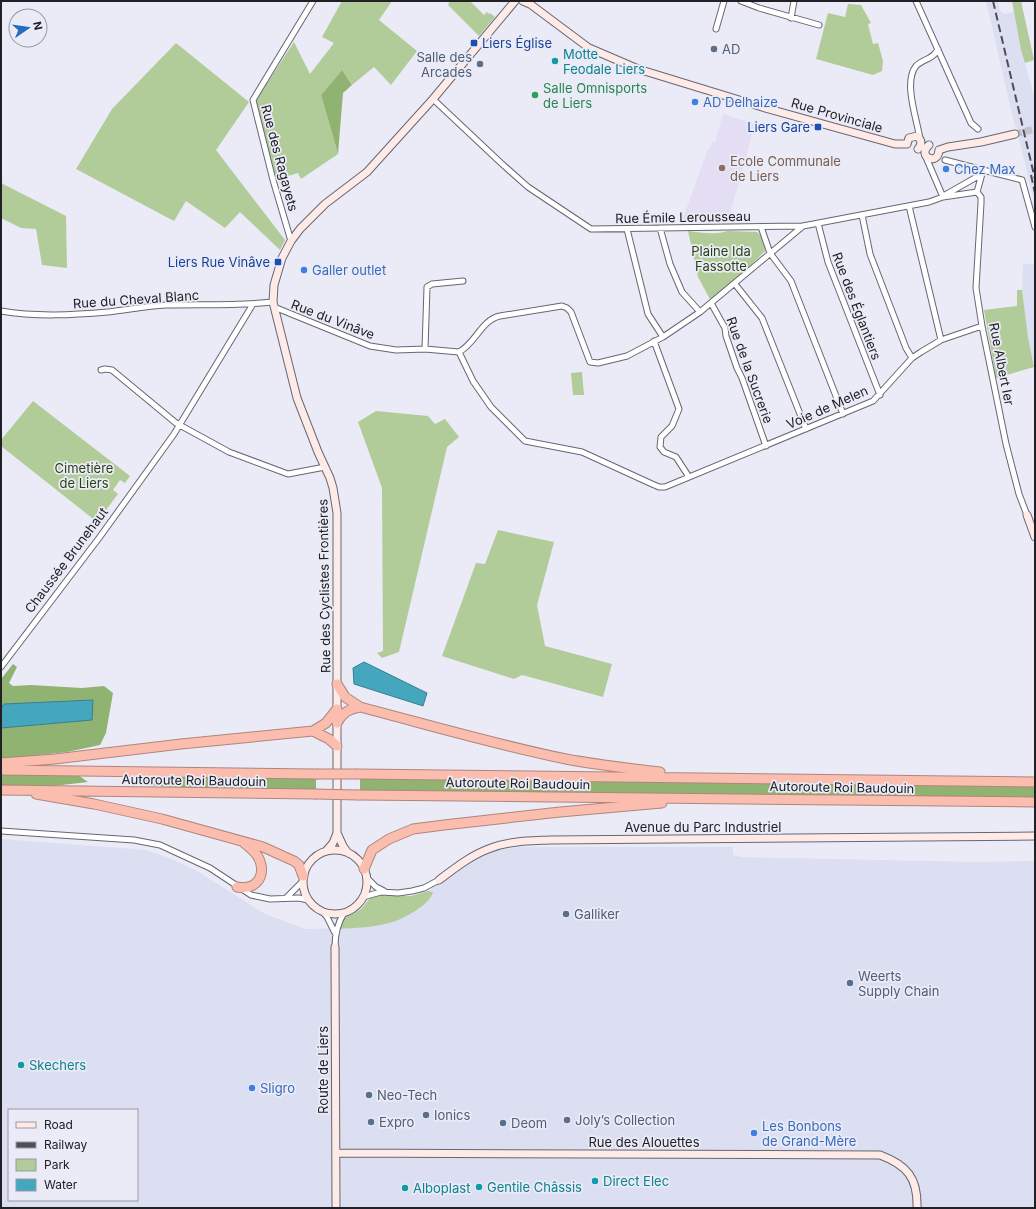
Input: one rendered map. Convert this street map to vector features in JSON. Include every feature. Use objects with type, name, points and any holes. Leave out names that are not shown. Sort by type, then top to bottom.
[{"type":"highway","points":[[337,684],[345,696],[360,707],[560,757],[615,767],[663,772],[682,777]]},
{"type":"highway","points":[[337,723],[341,716],[346,712],[360,707]]},
{"type":"highway","points":[[1,763],[55,759],[181,744],[313,731],[326,723],[337,709]]},
{"type":"highway","points":[[313,731],[329,739],[337,746]]},
{"type":"highway","name":"Autoroute Roi Baudouin","points":[[1,770],[1035,782]]},
{"type":"highway","name":"Autoroute Roi Baudouin","points":[[1,790],[1035,802]]},
{"type":"highway","points":[[26,790],[42,796],[94,804],[155,817],[263,847],[291,859],[299,865],[303,878]]},
{"type":"highway","points":[[364,869],[372,850],[389,839],[413,829],[529,816],[661,804],[676,798]]},
{"type":"highway","points":[[237,887],[248,888],[254,885],[260,878],[261,872],[257,855],[251,848],[240,840]]},
{"type":"street","name":"Rue des Ragayets","points":[[291,241],[252,100],[313,1]]},
{"type":"street","points":[[274,305],[274,285],[280,265],[291,241],[300,229],[325,204],[367,172],[433,99],[515,1]]},
{"type":"street","points":[[716,29],[724,1]]},
{"type":"street","points":[[741,1],[791,18],[819,25]]},
{"type":"street","points":[[791,18],[794,1]]},
{"type":"street","points":[[916,1],[971,123],[978,129]]},
{"type":"street","name":"Rue Provinciale","points":[[528,2],[589,48],[638,69],[762,107],[895,144],[907,144],[911,150],[921,146],[933,145],[938,150]]},
{"type":"street","points":[[938,49],[936,54],[919,63],[911,75],[911,93],[921,146],[943,197],[982,172]]},
{"type":"street","name":"Rue Émile Lerousseau","points":[[433,99],[500,163],[528,187],[591,229],[803,226],[929,202],[943,197],[977,192]]},
{"type":"street","points":[[932,169],[938,155],[938,150],[1015,134]]},
{"type":"street","points":[[907,144],[907,141],[921,146]]},
{"type":"street","name":"Rue Provinciale","points":[[921,146],[928,158],[936,158]]},
{"type":"street","points":[[945,160],[982,172],[1022,180],[1035,227]]},
{"type":"street","points":[[977,192],[982,172]]},
{"type":"street","name":"Rue Albert Ier","points":[[977,192],[981,196],[981,203],[976,288],[982,326],[1006,444],[1019,494],[1035,537]]},
{"type":"street","points":[[909,206],[941,340]]},
{"type":"street","points":[[862,215],[870,254],[906,348],[912,358]]},
{"type":"street","name":"Rue des Églantiers","points":[[818,223],[828,262],[880,395]]},
{"type":"street","points":[[459,352],[469,346],[485,324],[493,318],[562,306],[572,312],[587,356],[592,363],[626,356],[663,337],[700,312],[803,226]]},
{"type":"street","points":[[761,227],[770,253],[791,281],[843,414]]},
{"type":"street","points":[[660,228],[670,264],[682,292],[700,312]]},
{"type":"street","points":[[627,229],[648,314],[663,337]]},
{"type":"street","points":[[425,349],[427,287],[432,284],[463,281]]},
{"type":"street","points":[[735,284],[762,318],[806,429]]},
{"type":"street","name":"Rue de la Sucrerie","points":[[711,303],[725,328],[730,349],[766,446]]},
{"type":"street","name":"Chaussée Brunehaut","points":[[1,667],[99,538],[180,425],[253,304]]},
{"type":"street","name":"Rue du Cheval Blanc","points":[[1,311],[56,315],[165,306],[274,305]]},
{"type":"street","name":"Rue du Vinâve","points":[[274,305],[370,346],[396,350],[425,349],[459,352]]},
{"type":"street","name":"Rue des Cyclistes Frontières","points":[[274,305],[297,398],[334,488],[337,513],[336,833],[333,843],[326,851]]},
{"type":"street","name":"Voie de Melen","points":[[459,352],[473,381],[491,406],[516,434],[525,441],[534,444],[582,452],[659,487],[665,487],[873,401],[912,358],[941,340],[982,326]]},
{"type":"street","points":[[654,342],[679,409],[672,426],[661,437],[660,447],[664,452],[676,457],[689,477]]},
{"type":"street","points":[[101,370],[112,370],[180,425],[229,452],[288,474],[325,467]]},
{"type":"street","points":[[1,831],[134,840],[160,845],[210,868],[247,894],[270,899],[286,898],[308,900]]},
{"type":"street","points":[[336,833],[348,853]]},
{"type":"street","name":"Avenue du Parc Industriel","points":[[363,897],[384,892],[398,893],[424,888],[475,855],[492,847],[516,842],[542,840],[1035,836]]},
{"type":"street","points":[[286,898],[303,878],[311,860],[315,856],[326,851],[337,850],[348,853],[358,859],[367,878],[366,889],[358,904],[352,910],[344,913],[331,914],[317,909],[308,900],[305,893],[303,878]]},
{"type":"street","points":[[367,878],[376,887],[384,892]]},
{"type":"street","name":"Route de Liers","points":[[322,911],[335,932]]},
{"type":"street","name":"Route de Liers","points":[[336,1207],[335,932],[344,913]]},
{"type":"street","name":"Rue des Alouettes","points":[[336,1153],[880,1155],[895,1160],[913,1179],[916,1189],[917,1208]]},
{"type":"shaded area","points":[[986,1],[998,1],[1000,11],[1005,14],[1014,12],[1021,50],[1035,99],[1035,215],[1032,202],[1034,201],[1016,126],[1015,127]]},
{"type":"shaded area","name":"Ecole Communale de Liers","points":[[723,114],[755,124],[730,214],[728,215],[728,221],[682,221],[708,149],[710,149],[713,141],[715,142]]},
{"type":"shaded area","points":[[1023,264],[1035,264],[1035,370],[1028,337],[1022,290]]},
{"type":"shaded area","points":[[1,839],[146,850],[169,858],[197,871],[265,914],[305,929],[353,928],[389,923],[433,892],[428,891],[461,867],[491,851],[520,847],[733,847],[733,855],[741,857],[977,862],[1035,861],[1035,1208],[1,1208]]},
{"type":"green space","points":[[342,1],[392,1],[379,20],[417,51],[391,85],[374,67],[352,85],[342,70],[321,95],[338,154],[301,179],[298,173],[275,180],[256,100],[294,42],[310,74],[334,43],[322,37]]},
{"type":"green space","points":[[450,1],[470,1],[484,15],[487,12],[495,17],[479,36],[448,5]]},
{"type":"green space","points":[[1012,1],[1021,1],[1034,60],[1025,63],[1021,50]]},
{"type":"green space","points":[[848,4],[861,5],[871,23],[868,24],[873,44],[878,43],[883,61],[882,71],[873,75],[816,59],[828,13],[845,17]]},
{"type":"green space","points":[[176,43],[249,102],[216,150],[285,240],[280,250],[240,212],[225,228],[186,201],[174,221],[76,169],[112,109]]},
{"type":"green space","points":[[342,70],[352,85],[343,93],[338,154],[321,95]]},
{"type":"green space","points":[[1,183],[66,216],[67,268],[42,265],[36,229],[21,228],[1,218]]},
{"type":"green space","name":"Plaine Ida Fassotte","points":[[688,231],[708,233],[728,231],[757,232],[763,240],[765,251],[711,301],[698,277]]},
{"type":"green space","points":[[1017,290],[1022,290],[1028,337],[1034,367],[996,378],[984,310],[1017,306]]},
{"type":"green space","points":[[582,372],[584,395],[573,395],[571,373]]},
{"type":"green space","name":"Cimetière de Liers","points":[[33,401],[130,476],[125,483],[120,480],[113,490],[118,494],[97,522],[1,446],[1,440]]},
{"type":"green space","points":[[376,411],[428,416],[435,424],[445,419],[459,437],[447,447],[399,652],[382,658],[377,653],[383,651],[382,488],[358,422]]},
{"type":"green space","points":[[498,530],[554,542],[537,605],[545,646],[612,664],[603,697],[522,675],[514,679],[442,656],[476,563],[485,564]]},
{"type":"green space","points":[[13,664],[17,667],[9,683],[13,686],[31,685],[82,688],[104,686],[113,693],[106,733],[100,745],[67,752],[1,759],[1,679]]},
{"type":"green space","points":[[1,774],[78,775],[88,782],[53,786],[1,786]]},
{"type":"green space","points":[[155,776],[316,777],[316,790],[176,788],[131,783]]},
{"type":"green space","points":[[360,778],[1035,786],[1035,798],[360,790]]},
{"type":"green space","points":[[428,891],[433,892],[427,902],[401,919],[377,925],[339,929],[343,919],[361,909],[371,897],[379,894],[385,896],[411,896]]},
{"type":"water","points":[[364,662],[427,693],[423,706],[354,684],[353,668]]},
{"type":"water","points":[[93,700],[92,720],[1,728],[1,709],[4,704]]},
{"type":"tunnel","points":[[1015,134],[1035,129]]},
{"type":"railway","points":[[993,1],[1035,179]]},
{"type":"railway","points":[[1031,175],[1035,193]]},
{"type":"place","name":"Liers Église","points":[[474,43]]},
{"type":"place","name":"AD","points":[[714,49]]},
{"type":"place","name":"Motte Feodale Liers","points":[[555,61]]},
{"type":"place","name":"Salle des Arcades","points":[[480,64]]},
{"type":"place","name":"Salle Omnisports de Liers","points":[[535,95]]},
{"type":"place","name":"AD Delhaize","points":[[695,102]]},
{"type":"place","name":"Liers Gare","points":[[818,127]]},
{"type":"place","name":"Ecole Communale de Liers","points":[[722,168]]},
{"type":"place","name":"Chez Max","points":[[946,169]]},
{"type":"place","name":"Liers Rue Vinâve","points":[[278,262]]},
{"type":"place","name":"Galler outlet","points":[[304,270]]},
{"type":"place","name":"Galliker","points":[[566,914]]},
{"type":"place","name":"Weerts Supply Chain","points":[[850,983]]},
{"type":"place","name":"Skechers","points":[[21,1065]]},
{"type":"place","name":"Sligro","points":[[252,1088]]},
{"type":"place","name":"Neo-Tech","points":[[369,1095]]},
{"type":"place","name":"Ionics","points":[[426,1115]]},
{"type":"place","name":"Joly’s Collection","points":[[567,1120]]},
{"type":"place","name":"Expro","points":[[371,1122]]},
{"type":"place","name":"Deom","points":[[503,1123]]},
{"type":"place","name":"Les Bonbons de Grand-Mère","points":[[754,1133]]},
{"type":"place","name":"Direct Elec","points":[[595,1181]]},
{"type":"place","name":"Gentile Châssis","points":[[479,1187]]},
{"type":"place","name":"Alboplast","points":[[405,1188]]}]
